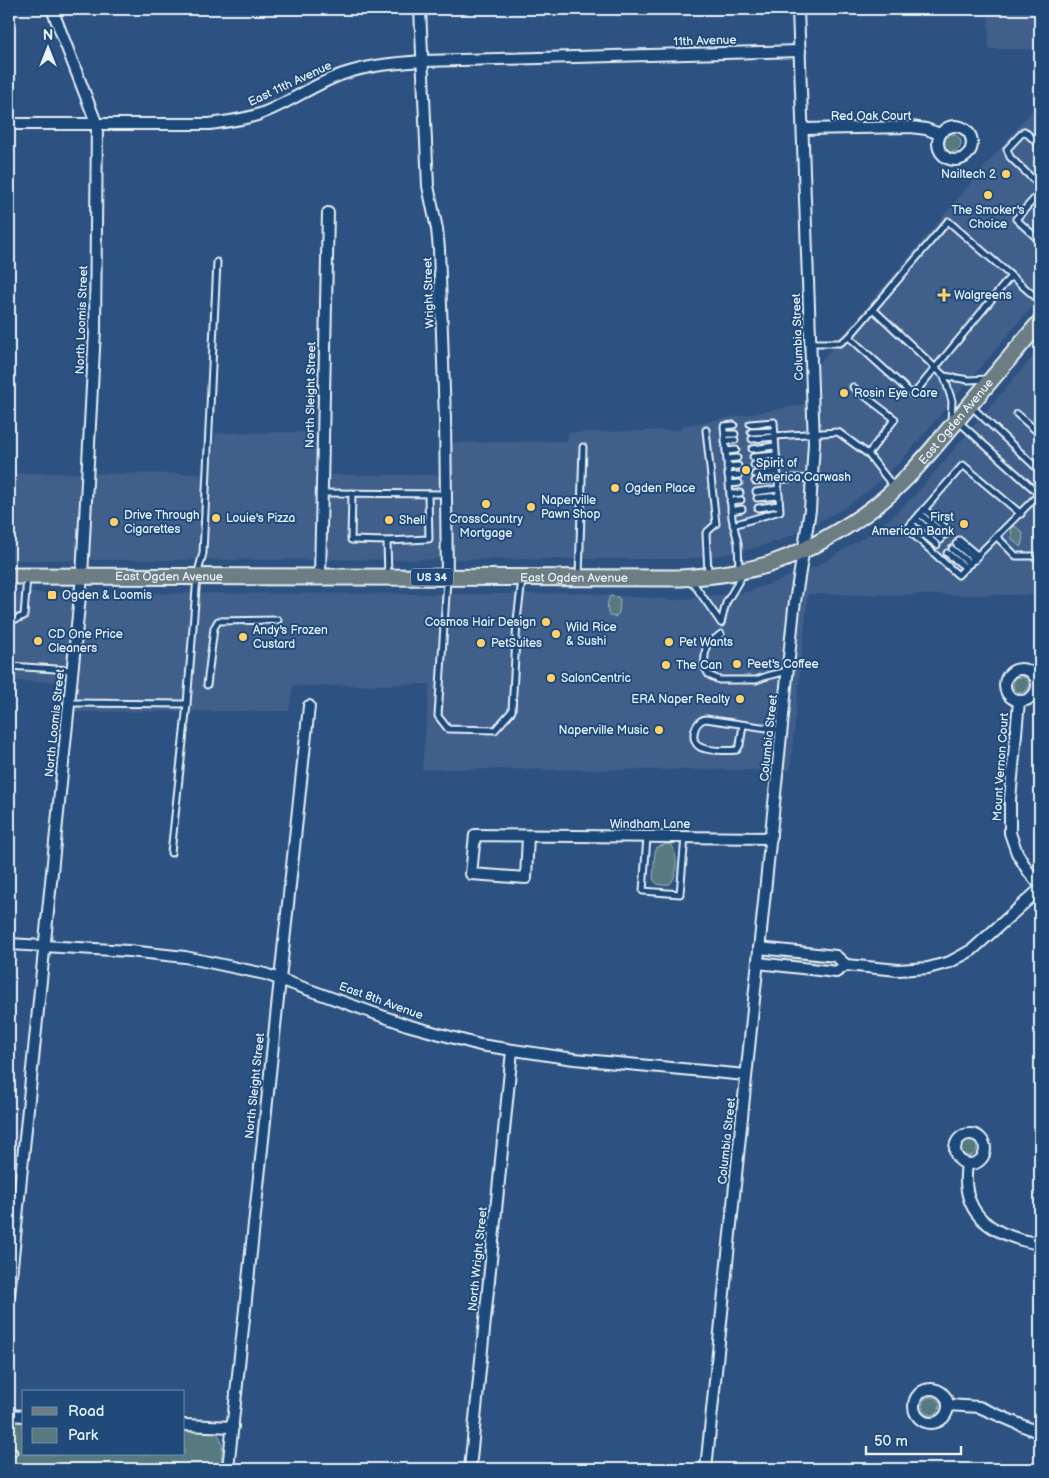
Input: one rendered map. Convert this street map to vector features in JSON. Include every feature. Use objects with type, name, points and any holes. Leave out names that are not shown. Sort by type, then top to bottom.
[{"type":"main road","name":"East Ogden Avenue","points":[[9,576],[688,577],[708,576],[770,564],[803,550],[848,525],[896,489],[923,460],[1040,322]]},
{"type":"street","name":"North Loomis Street","points":[[9,1296],[46,946],[82,576],[95,320],[97,125],[52,9]]},
{"type":"street","name":"Wright Street","points":[[420,9],[428,186],[438,229],[439,249],[447,494],[447,577]]},
{"type":"street","name":"Columbia Street","points":[[706,1469],[795,599],[810,510],[812,479],[814,433],[798,9]]},
{"type":"street","name":"11th Avenue","points":[[611,57],[800,51]]},
{"type":"street","name":"East 11th Avenue","points":[[9,124],[208,124],[230,122],[257,115],[345,73],[390,64],[422,61],[611,57]]},
{"type":"street","name":"Red Oak Court","points":[[802,129],[910,126],[940,134]]},
{"type":"street","name":"North Sleight Street","points":[[320,576],[328,214]]},
{"type":"street","name":"Mount Vernon Court","points":[[1019,702],[1009,824],[1012,843],[1017,853],[1028,871],[1040,884]]},
{"type":"street","name":"North Sleight Street","points":[[228,1469],[308,706]]},
{"type":"street","name":"Windham Lane","points":[[528,836],[526,878],[471,874],[475,835],[771,838]]},
{"type":"street","points":[[759,948],[836,956],[846,965],[914,970],[945,964],[962,956],[984,941],[1040,889]]},
{"type":"street","name":"East 8th Avenue","points":[[9,944],[129,951],[185,957],[279,978],[407,1025],[462,1041],[512,1051],[574,1059],[746,1075]]},
{"type":"street","points":[[758,963],[836,972],[846,965]]},
{"type":"street","name":"North Wright Street","points":[[470,1469],[512,1051]]},
{"type":"street","points":[[967,1164],[964,1179],[966,1193],[977,1213],[993,1228],[1004,1235],[1017,1240],[1040,1244]]},
{"type":"street","points":[[948,1405],[979,1407],[1040,1433]]},
{"type":"street","points":[[9,1415],[22,1416]]},
{"type":"street","points":[[185,1425],[233,1428]]},
{"type":"lane","points":[[1039,9],[1040,28]]},
{"type":"lane","points":[[1040,144],[1024,131],[1007,149],[1010,157],[1040,186]]},
{"type":"lane","points":[[1040,202],[1035,198],[1016,219],[1040,241]]},
{"type":"lane","points":[[810,343],[840,343],[849,337],[948,221],[1040,301]]},
{"type":"lane","points":[[1035,236],[1040,230]]},
{"type":"lane","points":[[171,853],[187,704],[197,576],[203,553],[218,262]]},
{"type":"lane","points":[[849,337],[913,395],[1011,276]]},
{"type":"lane","points":[[873,309],[944,376],[952,401],[953,424],[1040,494],[1021,514],[958,575],[907,529],[963,465],[1021,514]]},
{"type":"lane","points":[[944,376],[970,380],[992,379]]},
{"type":"lane","points":[[853,387],[895,419],[868,454]]},
{"type":"lane","points":[[970,405],[1040,471]]},
{"type":"lane","points":[[1017,414],[1040,434]]},
{"type":"lane","points":[[733,525],[780,510],[774,422],[750,424]]},
{"type":"lane","points":[[688,577],[721,623],[726,603],[742,570],[731,510],[724,426],[734,425]]},
{"type":"lane","points":[[706,430],[716,524],[706,533],[708,576]]},
{"type":"lane","points":[[751,432],[775,435]]},
{"type":"lane","points":[[752,439],[775,435],[838,432],[868,454],[896,489]]},
{"type":"lane","points":[[725,434],[735,434]]},
{"type":"lane","points":[[725,441],[735,440]]},
{"type":"lane","points":[[752,448],[775,446]]},
{"type":"lane","points":[[579,577],[583,447]]},
{"type":"lane","points":[[726,451],[736,450]]},
{"type":"lane","points":[[753,457],[776,455]]},
{"type":"lane","points":[[727,459],[737,458]]},
{"type":"lane","points":[[754,464],[776,462]]},
{"type":"lane","points":[[727,467],[738,466]]},
{"type":"lane","points":[[755,474],[777,472]]},
{"type":"lane","points":[[728,476],[738,475]]},
{"type":"lane","points":[[755,481],[796,478],[812,479]]},
{"type":"lane","points":[[729,484],[739,483]]},
{"type":"lane","points":[[756,492],[778,489]]},
{"type":"lane","points":[[322,493],[447,494]]},
{"type":"lane","points":[[352,493],[351,540],[387,541],[429,539],[428,494]]},
{"type":"lane","points":[[730,494],[740,493]]},
{"type":"lane","points":[[757,498],[779,496]]},
{"type":"lane","points":[[730,501],[741,500]]},
{"type":"lane","points":[[758,508],[779,505]]},
{"type":"lane","points":[[731,510],[742,509]]},
{"type":"lane","points":[[916,519],[945,535],[922,512]]},
{"type":"lane","points":[[911,524],[937,545]]},
{"type":"lane","points":[[997,537],[1016,556],[1040,556]]},
{"type":"lane","points":[[387,541],[388,577]]},
{"type":"lane","points":[[972,562],[956,544],[972,562]]},
{"type":"lane","points":[[948,553],[972,562]]},
{"type":"lane","points":[[27,576],[24,616],[11,621],[9,666],[73,670]]},
{"type":"lane","points":[[447,577],[438,716],[448,729],[495,730],[512,710],[517,620],[522,577]]},
{"type":"lane","points":[[207,685],[214,628],[218,621],[278,620]]},
{"type":"lane","points":[[721,634],[706,646],[704,666],[709,675],[719,680],[756,680],[788,671]]},
{"type":"lane","points":[[70,703],[187,704]]},
{"type":"lane","points":[[743,725],[740,745],[737,750],[701,748],[695,743],[697,723],[700,720],[706,719],[782,730]]},
{"type":"lane","points":[[647,836],[643,891],[680,894],[685,837]]},
{"type":"shaded area","points":[[988,9],[1040,9],[1040,49],[989,49]]},
{"type":"shaded area","points":[[1040,101],[1040,297],[902,460],[873,487],[844,508],[797,533],[778,541],[743,551],[685,559],[9,560],[9,473],[211,474],[215,433],[320,432],[314,475],[449,475],[449,443],[568,441],[568,433],[682,430],[682,426],[813,403],[812,367],[817,366]]},
{"type":"shaded area","points":[[1040,348],[1040,595],[808,594],[790,770],[422,769],[430,684],[293,686],[289,711],[64,712],[67,682],[9,681],[9,593],[539,594],[565,592],[675,600],[747,592],[818,566],[866,536],[894,515],[916,494]]},
{"type":"green space","points":[[952,134],[960,139],[961,143],[956,151],[952,152],[944,147],[943,143],[948,135]]},
{"type":"green space","points":[[1015,526],[1023,533],[1022,546],[1019,546],[1012,539],[1011,529]]},
{"type":"green space","points":[[610,596],[618,597],[620,600],[619,613],[615,617],[610,616],[608,612]]},
{"type":"green space","points":[[1018,677],[1024,677],[1029,682],[1027,691],[1018,693],[1013,688],[1013,682]]},
{"type":"green space","points":[[667,844],[672,845],[674,849],[676,870],[670,884],[660,885],[653,878],[655,851],[657,847]]},
{"type":"green space","points":[[784,957],[839,962],[838,966],[785,962]]},
{"type":"green space","points":[[966,1140],[972,1140],[977,1145],[975,1154],[966,1156],[961,1151],[961,1145]]},
{"type":"green space","points":[[931,1397],[937,1400],[940,1406],[937,1412],[931,1415],[925,1412],[922,1406],[925,1400]]},
{"type":"green space","points":[[9,1421],[22,1421],[22,1456],[185,1456],[185,1430],[217,1433],[222,1446],[220,1469],[9,1469]]},
{"type":"place","name":"Nailtech 2","points":[[1006,174]]},
{"type":"place","name":"The Smoker's Choice","points":[[988,195]]},
{"type":"place","name":"Walgreens","points":[[944,295]]},
{"type":"place","name":"Rosin Eye Care","points":[[844,393]]},
{"type":"place","name":"Spirit of America Carwash","points":[[746,470]]},
{"type":"place","name":"Ogden Place","points":[[615,488]]},
{"type":"place","name":"CrossCountry Mortgage","points":[[486,504]]},
{"type":"place","name":"Naperville Pawn Shop","points":[[531,507]]},
{"type":"place","name":"Louie's Pizza","points":[[216,518]]},
{"type":"place","name":"Shell","points":[[389,520]]},
{"type":"place","name":"Drive Through Cigarettes","points":[[114,522]]},
{"type":"place","name":"First American Bank","points":[[964,524]]},
{"type":"place","name":"Ogden & Loomis","points":[[52,595]]},
{"type":"place","name":"Cosmos Hair Design","points":[[546,622]]},
{"type":"place","name":"Wild Rice & Sushi","points":[[556,634]]},
{"type":"place","name":"Andy's Frozen Custard","points":[[243,637]]},
{"type":"place","name":"CD One Price Cleaners","points":[[38,641]]},
{"type":"place","name":"Pet Wants","points":[[669,642]]},
{"type":"place","name":"PetSuites","points":[[481,643]]},
{"type":"place","name":"Peet's Coffee","points":[[737,664]]},
{"type":"place","name":"The Can","points":[[666,665]]},
{"type":"place","name":"SalonCentric","points":[[551,678]]},
{"type":"place","name":"ERA Naper Realty","points":[[740,699]]},
{"type":"place","name":"Naperville Music","points":[[659,730]]}]
